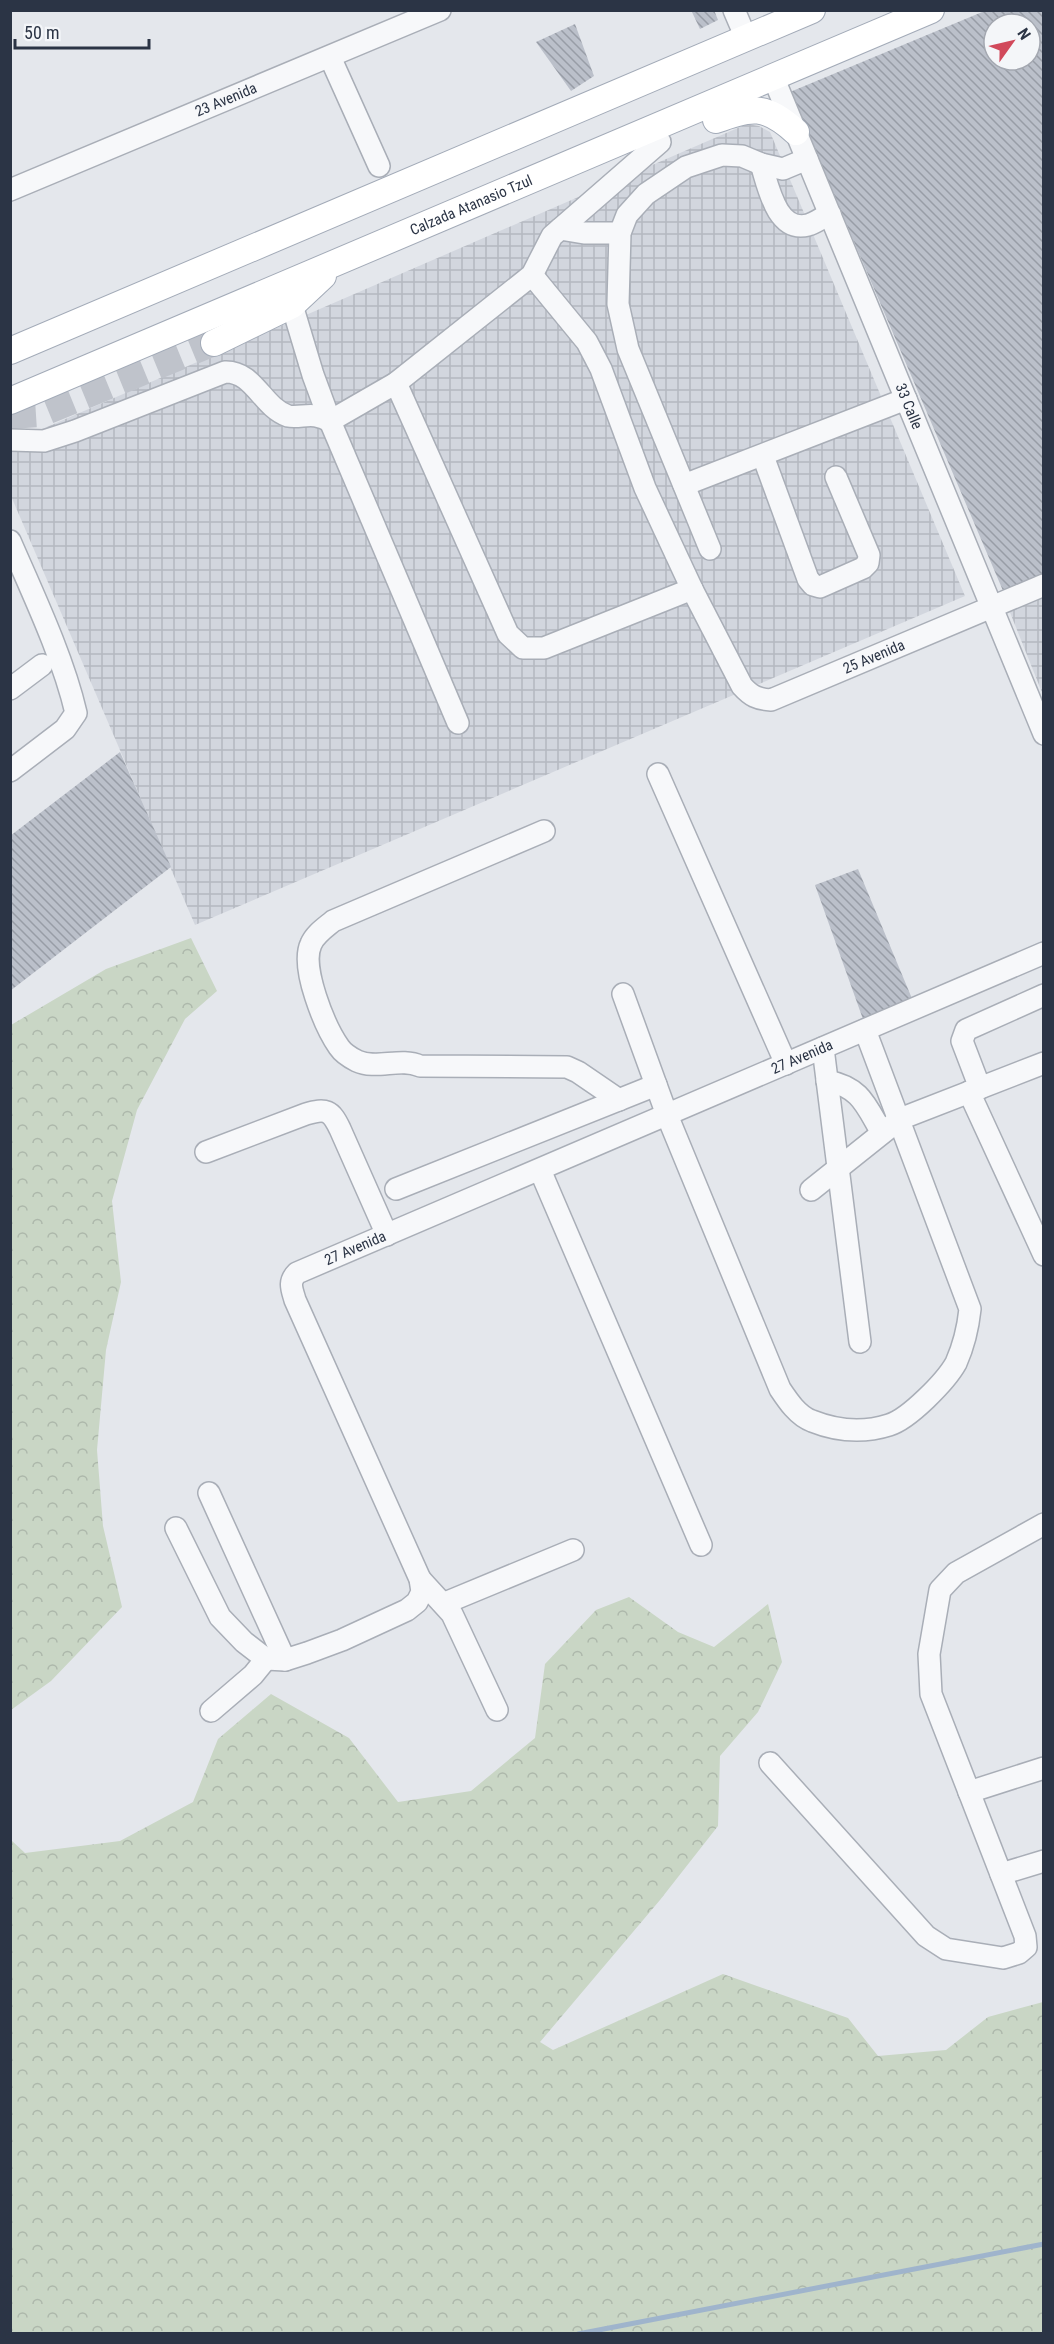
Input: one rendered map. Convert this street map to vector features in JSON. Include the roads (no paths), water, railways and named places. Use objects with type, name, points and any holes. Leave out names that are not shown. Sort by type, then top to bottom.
[{"type":"main road","points":[[10,351],[812,10]]},
{"type":"main road","name":"Calzada Atanasio Tzul","points":[[10,401],[774,79],[932,10]]},
{"type":"main road","points":[[459,212],[496,213],[511,208],[660,142],[746,109],[768,112],[796,132]]},
{"type":"main road","points":[[214,343],[292,305],[337,263]]},
{"type":"street","name":"23 Avenida","points":[[10,190],[440,10]]},
{"type":"street","points":[[734,10],[746,38]]},
{"type":"street","points":[[330,57],[379,166]]},
{"type":"street","name":"33 Calle","points":[[774,79],[1044,734]]},
{"type":"street","points":[[10,440],[44,441],[225,372],[235,371],[247,379],[266,400],[288,416],[316,416],[330,421],[396,383],[532,274],[552,236],[660,142]]},
{"type":"street","points":[[711,549],[628,349],[618,304],[620,233],[627,214],[645,194],[687,167],[722,155],[742,156],[760,164],[783,169],[807,159]]},
{"type":"street","points":[[760,164],[781,217],[791,224],[807,225],[830,214]]},
{"type":"street","points":[[560,229],[620,233]]},
{"type":"street","name":"25 Avenida","points":[[532,274],[587,342],[597,360],[645,488],[722,651],[742,686],[752,696],[760,700],[771,700],[1044,585]]},
{"type":"street","points":[[292,305],[313,375],[330,421],[458,723]]},
{"type":"street","points":[[396,383],[508,634],[523,648],[544,648],[692,589]]},
{"type":"street","points":[[684,485],[906,399]]},
{"type":"street","points":[[762,456],[808,579],[820,588],[863,568],[868,563],[869,555],[836,477]]},
{"type":"street","points":[[10,541],[41,614],[76,712],[65,729],[10,771]]},
{"type":"street","points":[[10,689],[42,664]]},
{"type":"street","points":[[658,774],[786,1064]]},
{"type":"street","points":[[544,831],[333,921],[310,944],[308,965],[316,999],[340,1048],[360,1063],[409,1061],[420,1066],[567,1067],[619,1100]]},
{"type":"street","name":"27 Avenida","points":[[420,1579],[295,1300],[291,1284],[292,1278],[297,1273],[1044,953]]},
{"type":"street","points":[[623,994],[656,1085],[780,1389],[793,1407],[811,1421],[855,1432],[891,1425],[931,1395],[955,1364],[967,1336],[970,1310],[865,1030]]},
{"type":"street","points":[[1044,996],[966,1030],[962,1041],[974,1090],[1044,1255]]},
{"type":"street","points":[[823,1048],[860,1342]]},
{"type":"street","points":[[811,1190],[900,1119],[1044,1063]]},
{"type":"street","points":[[827,1081],[844,1084],[854,1091],[882,1133]]},
{"type":"street","points":[[396,1189],[656,1085]]},
{"type":"street","points":[[207,1152],[306,1114],[321,1110],[331,1113],[387,1235]]},
{"type":"street","points":[[540,1170],[701,1545]]},
{"type":"street","points":[[209,1493],[276,1659]]},
{"type":"street","points":[[770,1763],[926,1936],[946,1949],[1003,1958],[1019,1953],[1026,1947],[1025,1936],[931,1694],[929,1654],[940,1590],[956,1573],[1044,1524]]},
{"type":"street","points":[[176,1528],[220,1617],[244,1642],[276,1659]]},
{"type":"street","points":[[445,1604],[573,1550]]},
{"type":"street","points":[[420,1579],[452,1614],[496,1710]]},
{"type":"street","points":[[211,1711],[253,1675],[276,1659],[342,1640],[407,1610],[417,1602],[422,1592],[420,1579]]},
{"type":"street","points":[[969,1792],[1044,1768]]},
{"type":"street","points":[[1001,1875],[1044,1861]]},
{"type":"waterway","points":[[578,2334],[1044,2244]]},
{"type":"tunnel","points":[[10,416],[41,414],[214,343]]}]
